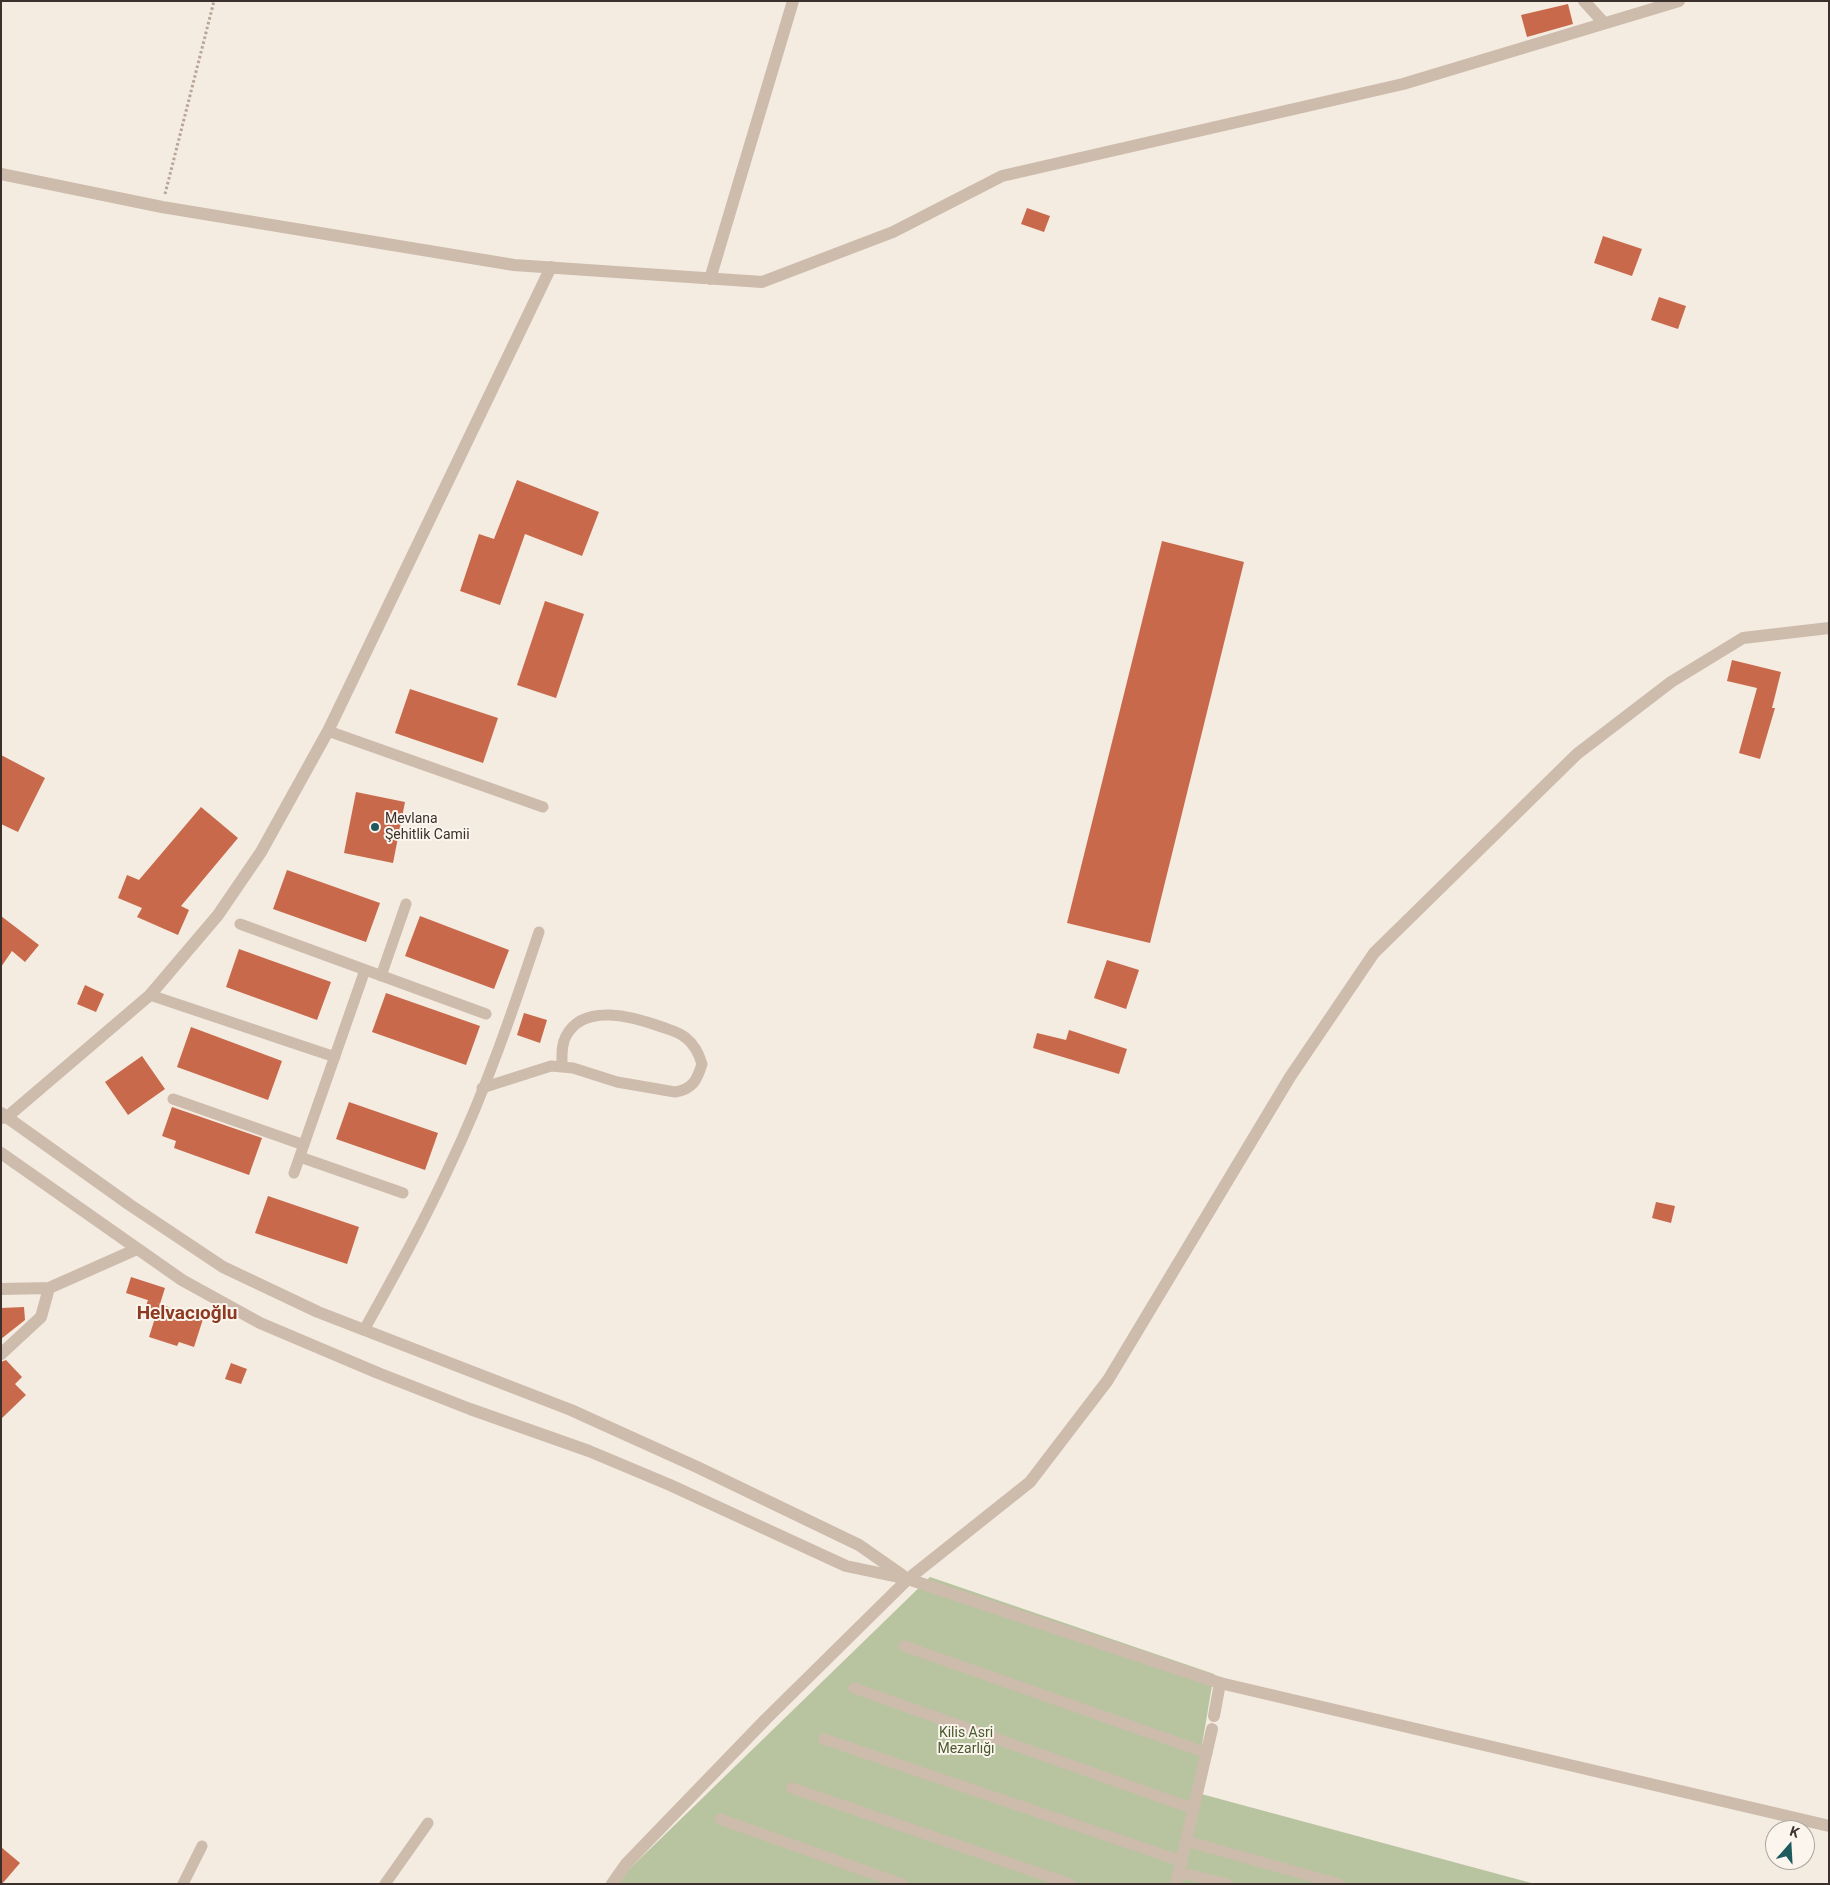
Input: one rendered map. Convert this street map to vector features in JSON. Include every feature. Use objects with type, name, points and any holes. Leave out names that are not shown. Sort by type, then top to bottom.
[{"type":"street","points":[[710,279],[792,1]]},
{"type":"street","points":[[1584,1],[1604,23]]},
{"type":"street","points":[[1,174],[162,207],[514,265],[762,282],[893,232],[1002,176],[1403,84],[1679,1]]},
{"type":"street","points":[[551,267],[328,732],[261,852],[218,915],[150,995],[3,1116],[130,1205],[223,1267],[318,1312],[570,1410],[688,1463],[859,1545],[908,1579]]},
{"type":"street","points":[[612,1884],[626,1864],[766,1719],[908,1579],[1030,1482],[1108,1380],[1290,1078],[1374,953],[1577,754],[1671,682],[1743,638],[1829,628]]},
{"type":"street","points":[[1,1153],[182,1280],[260,1323],[470,1409],[589,1450],[846,1566],[908,1579],[1220,1682],[1829,1826]]},
{"type":"street","points":[[1,1289],[49,1288],[137,1249]]},
{"type":"street","points":[[1,1354],[41,1317],[49,1288]]},
{"type":"street","points":[[1214,1716],[1220,1682]]},
{"type":"street","points":[[1178,1872],[1212,1729]]},
{"type":"lane","points":[[328,732],[544,808]]},
{"type":"lane","points":[[381,976],[406,904]]},
{"type":"lane","points":[[240,924],[486,1014]]},
{"type":"lane","points":[[364,1330],[406,1254],[447,1172],[516,1001],[538,932]]},
{"type":"lane","points":[[294,1173],[365,970]]},
{"type":"lane","points":[[150,995],[335,1057]]},
{"type":"lane","points":[[482,1088],[540,1068],[562,1066],[582,1070],[617,1082],[675,1092],[682,1091],[693,1084],[697,1079],[702,1064],[694,1045],[686,1037],[652,1023],[612,1015],[590,1018],[572,1027],[562,1044],[562,1066]]},
{"type":"lane","points":[[173,1099],[304,1145]]},
{"type":"lane","points":[[300,1157],[403,1193]]},
{"type":"lane","points":[[904,1646],[1207,1753]]},
{"type":"lane","points":[[854,1688],[1194,1809]]},
{"type":"lane","points":[[824,1739],[1178,1872],[1227,1884]]},
{"type":"lane","points":[[792,1788],[1070,1884]]},
{"type":"lane","points":[[720,1819],[902,1884]]},
{"type":"lane","points":[[385,1884],[428,1823]]},
{"type":"lane","points":[[1186,1842],[1339,1884]]},
{"type":"lane","points":[[183,1884],[202,1846]]},
{"type":"path","points":[[162,207],[214,1]]},
{"type":"green space","name":"Kilis Asri Mezarlığı","points":[[930,1577],[1214,1674],[1194,1792],[1535,1884],[614,1884]]},
{"type":"building","points":[[1568,4],[1573,24],[1527,37],[1521,15]]},
{"type":"building","points":[[1027,208],[1050,216],[1044,232],[1021,224]]},
{"type":"building","points":[[1603,236],[1642,249],[1632,276],[1594,263]]},
{"type":"building","points":[[1659,297],[1686,306],[1678,329],[1651,320]]},
{"type":"building","points":[[517,480],[599,512],[582,556],[525,534],[500,605],[460,591],[479,534],[494,539]]},
{"type":"building","points":[[1162,541],[1244,562],[1150,943],[1067,923]]},
{"type":"building","points":[[545,601],[584,614],[556,698],[517,685]]},
{"type":"building","points":[[1732,660],[1781,672],[1772,708],[1775,708],[1760,759],[1739,753],[1757,688],[1727,681]]},
{"type":"building","points":[[410,689],[498,718],[483,763],[395,733]]},
{"type":"building","points":[[1,755],[45,778],[18,832],[1,824]]},
{"type":"building","name":"Mevlana Şehitlik Camii","points":[[356,792],[405,802],[393,863],[344,853]]},
{"type":"building","points":[[201,807],[238,838],[181,906],[189,910],[178,935],[137,917],[142,908],[118,898],[127,875],[139,880]]},
{"type":"building","points":[[287,870],[380,903],[366,942],[273,909]]},
{"type":"building","points":[[1,916],[39,945],[25,962],[12,951],[1,967]]},
{"type":"building","points":[[420,916],[509,950],[494,989],[405,956]]},
{"type":"building","points":[[239,949],[331,982],[317,1020],[226,987]]},
{"type":"building","points":[[1107,960],[1139,970],[1126,1009],[1094,998]]},
{"type":"building","points":[[85,985],[104,994],[96,1012],[77,1004]]},
{"type":"building","points":[[386,993],[480,1026],[466,1065],[372,1032]]},
{"type":"building","points":[[524,1013],[547,1020],[540,1043],[517,1035]]},
{"type":"building","points":[[191,1027],[282,1061],[268,1100],[177,1067]]},
{"type":"building","points":[[1069,1030],[1127,1049],[1119,1074],[1033,1048],[1037,1033],[1066,1040]]},
{"type":"building","points":[[142,1056],[165,1089],[128,1115],[105,1082]]},
{"type":"building","points":[[349,1102],[438,1133],[425,1170],[336,1139]]},
{"type":"building","points":[[172,1107],[262,1138],[249,1175],[174,1148],[176,1141],[162,1136]]},
{"type":"building","points":[[268,1196],[359,1227],[347,1264],[255,1233]]},
{"type":"building","points":[[1656,1202],[1675,1206],[1671,1223],[1652,1218]]},
{"type":"building","points":[[131,1277],[165,1288],[160,1304],[126,1293]]},
{"type":"building","points":[[148,1300],[203,1319],[194,1347],[179,1342],[177,1346],[149,1337],[155,1318],[143,1315]]},
{"type":"building","points":[[24,1307],[25,1320],[1,1339],[1,1308]]},
{"type":"building","points":[[6,1360],[22,1377],[15,1384],[26,1395],[1,1419],[1,1362]]},
{"type":"building","points":[[231,1363],[247,1369],[241,1384],[225,1379]]},
{"type":"building","points":[[1,1847],[20,1863],[2,1884],[1,1884]]},
{"type":"place","name":"Mevlana Şehitlik Camii","points":[[375,827]]},
{"type":"district","name":"Helvacıoğlu","points":[[187,1314]]}]
